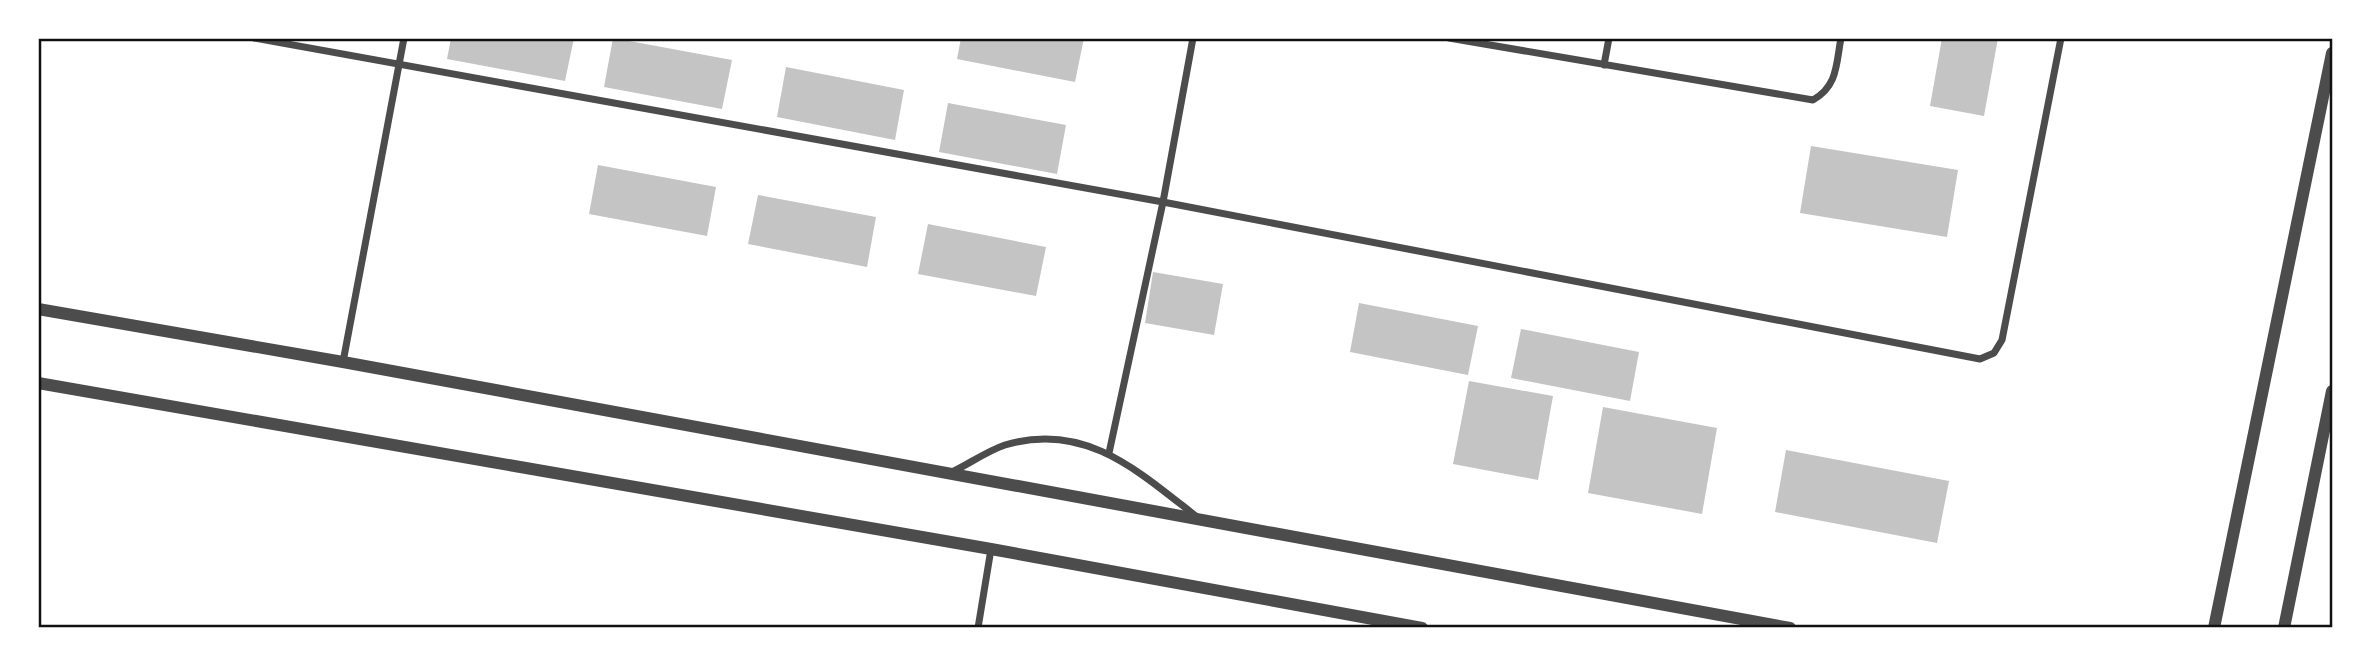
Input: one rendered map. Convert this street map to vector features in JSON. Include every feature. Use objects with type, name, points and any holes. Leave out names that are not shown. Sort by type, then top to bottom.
[{"type":"street","points":[[344,362],[404,38]]},
{"type":"street","points":[[1109,453],[1163,202],[1194,38]]},
{"type":"street","points":[[1449,38],[1813,100],[1825,93],[1833,80],[1841,38]]},
{"type":"street","points":[[1604,65],[1609,38]]},
{"type":"street","points":[[255,39],[1163,202],[1980,359],[1994,353],[2003,340],[2061,38]]},
{"type":"street","points":[[2214,628],[2333,53]]},
{"type":"street","points":[[38,309],[344,362],[1790,628]]},
{"type":"street","points":[[38,383],[991,549],[1422,628]]},
{"type":"street","points":[[2284,628],[2333,391]]},
{"type":"street","points":[[950,473],[1003,446],[1040,438],[1077,443],[1109,453],[1138,471],[1200,519]]},
{"type":"street","points":[[978,628],[991,549]]},
{"type":"building","points":[[451,38],[574,38],[565,81],[447,59]]},
{"type":"building","points":[[613,38],[732,60],[722,109],[604,87]]},
{"type":"building","points":[[961,38],[1084,38],[1075,82],[957,59]]},
{"type":"building","points":[[1942,38],[1998,38],[1984,116],[1930,106]]},
{"type":"building","points":[[786,67],[904,90],[895,140],[777,117]]},
{"type":"building","points":[[948,103],[1066,125],[1057,174],[939,152]]},
{"type":"building","points":[[1811,146],[1958,170],[1947,237],[1800,213]]},
{"type":"building","points":[[598,165],[716,187],[707,236],[589,214]]},
{"type":"building","points":[[758,195],[876,217],[867,267],[748,244]]},
{"type":"building","points":[[928,224],[1046,247],[1036,296],[918,274]]},
{"type":"building","points":[[1153,272],[1223,284],[1214,335],[1145,323]]},
{"type":"building","points":[[1359,303],[1478,326],[1468,375],[1350,352]]},
{"type":"building","points":[[1521,329],[1639,352],[1630,401],[1511,378]]},
{"type":"building","points":[[1469,381],[1553,396],[1538,480],[1453,464]]},
{"type":"building","points":[[1603,407],[1717,428],[1702,514],[1588,493]]},
{"type":"building","points":[[1786,450],[1949,481],[1937,543],[1775,512]]}]
